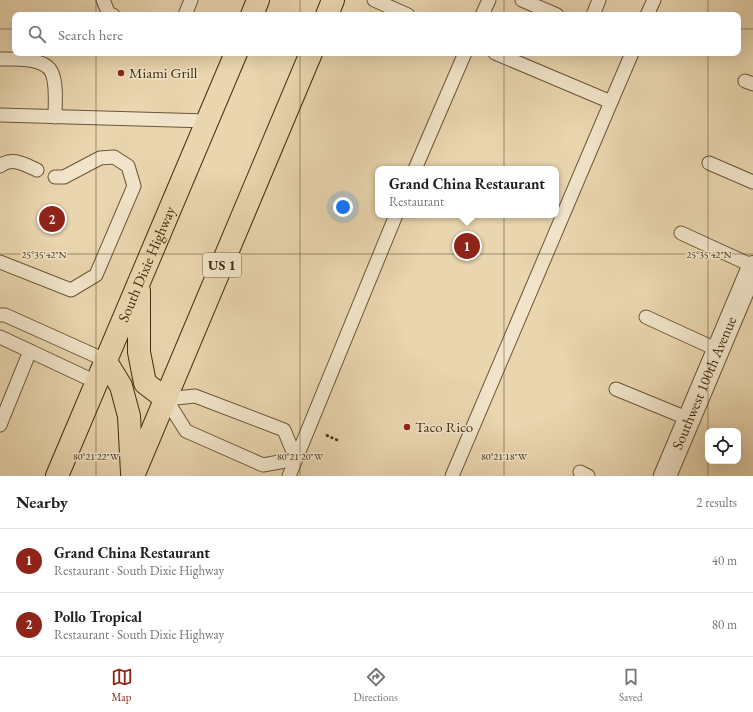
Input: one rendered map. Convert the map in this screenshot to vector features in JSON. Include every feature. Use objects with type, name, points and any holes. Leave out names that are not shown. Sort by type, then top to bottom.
[{"type":"highway","points":[[253,12],[258,0]]},
{"type":"highway","points":[[328,12],[333,0]]},
{"type":"highway","name":"South Dixie Highway","points":[[57,476],[235,56]]},
{"type":"highway","name":"US 1","points":[[133,476],[310,56]]},
{"type":"highway","points":[[138,282],[139,352],[145,383],[166,400]]},
{"type":"highway","points":[[105,360],[121,386],[128,416],[133,476]]},
{"type":"street","name":"Southwest 100th Avenue","points":[[665,476],[753,267]]},
{"type":"lane","points":[[103,0],[108,12]]},
{"type":"lane","points":[[186,12],[190,0]]},
{"type":"lane","points":[[374,0],[401,12]]},
{"type":"lane","points":[[483,12],[489,0]]},
{"type":"lane","points":[[522,0],[551,12]]},
{"type":"lane","points":[[594,12],[599,0]]},
{"type":"lane","points":[[649,12],[654,0]]},
{"type":"lane","points":[[416,166],[464,56]]},
{"type":"lane","points":[[502,56],[611,102]]},
{"type":"lane","points":[[452,476],[631,56]]},
{"type":"lane","points":[[0,59],[29,60],[45,64],[52,72],[54,82],[55,117]]},
{"type":"lane","points":[[0,115],[207,122]]},
{"type":"lane","points":[[0,262],[71,290],[96,275],[134,186],[128,166],[114,157],[100,158],[64,177],[55,177]]},
{"type":"lane","points":[[0,166],[4,163],[12,161],[19,162],[37,170]]},
{"type":"lane","points":[[710,163],[753,182]]},
{"type":"lane","points":[[289,476],[395,218]]},
{"type":"lane","points":[[681,232],[753,267]]},
{"type":"lane","points":[[0,316],[5,315],[105,360]]},
{"type":"lane","points":[[646,317],[718,350]]},
{"type":"lane","points":[[0,337],[96,382]]},
{"type":"lane","points":[[0,425],[30,351]]},
{"type":"lane","points":[[616,389],[689,419]]},
{"type":"lane","points":[[195,396],[284,430],[296,459],[263,465],[186,431],[166,400],[195,396]]},
{"type":"path","points":[[320,432],[339,441]]},
{"type":"place","name":"Miami Grill","points":[[121,73]]},
{"type":"place","name":"Pollo Tropical","points":[[52,219]]},
{"type":"place","name":"Grand China Restaurant","points":[[467,246]]},
{"type":"place","name":"Taco Rico","points":[[407,427]]}]
